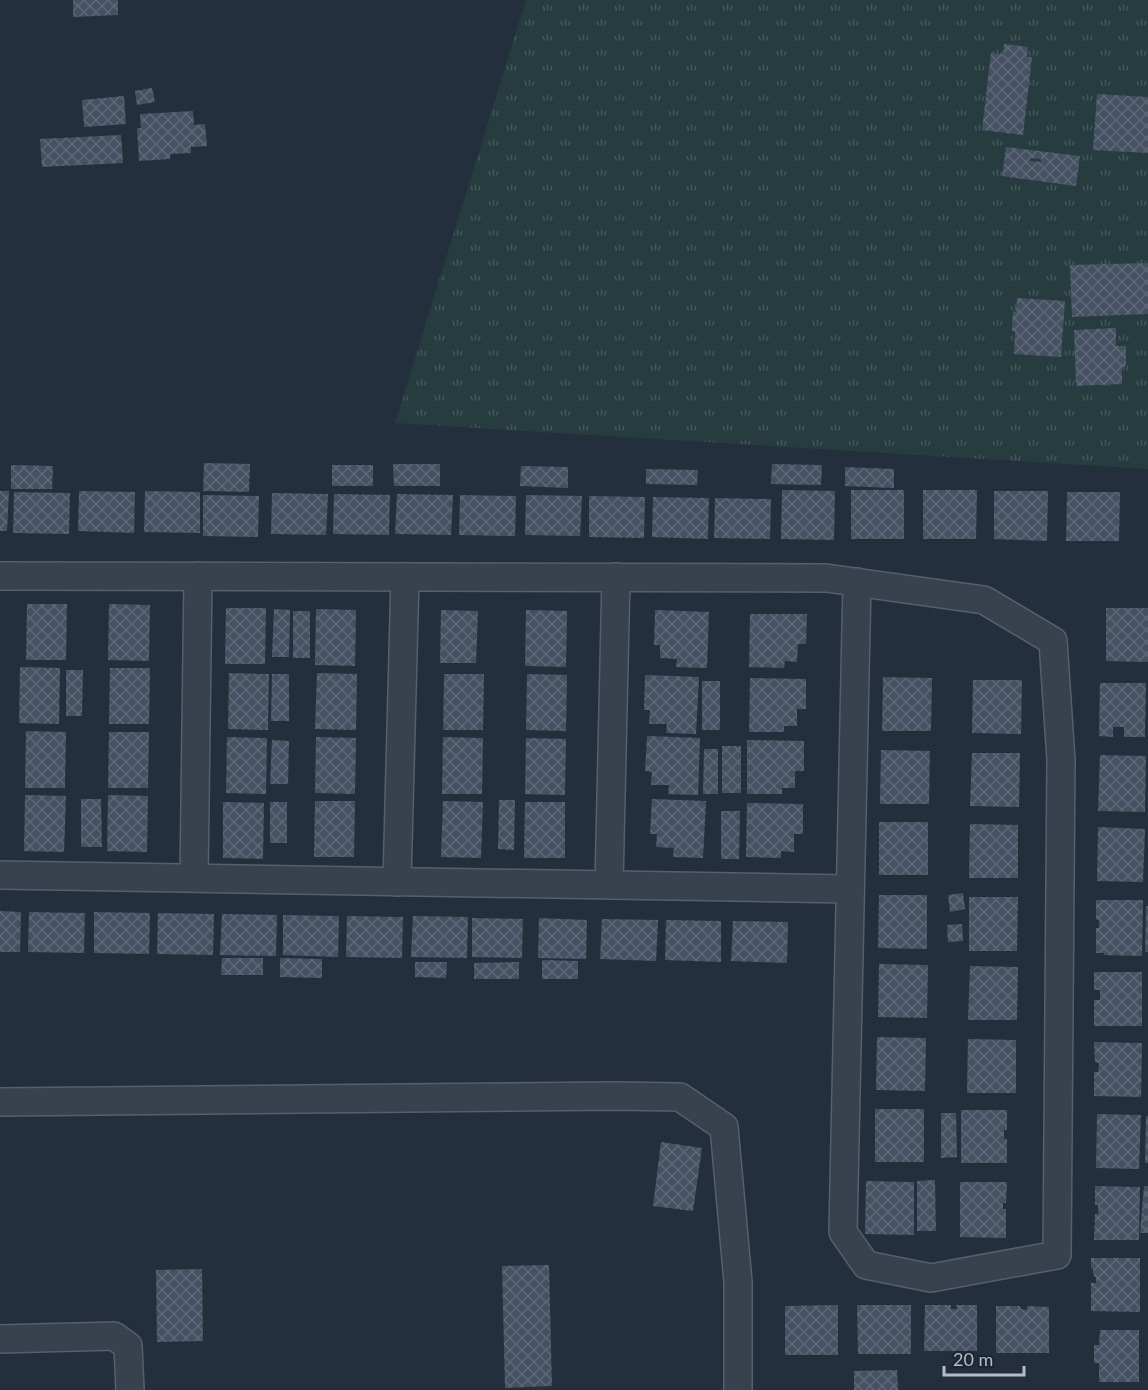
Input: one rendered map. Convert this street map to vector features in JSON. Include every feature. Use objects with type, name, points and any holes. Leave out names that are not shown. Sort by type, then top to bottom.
[{"type":"street","points":[[0,576],[826,578],[856,582],[984,600],[1053,641],[1061,760],[1057,1255],[931,1278],[866,1265],[843,1232],[856,582]]},
{"type":"street","points":[[194,878],[198,576]]},
{"type":"street","points":[[397,882],[405,577]]},
{"type":"street","points":[[609,885],[616,577]]},
{"type":"street","points":[[0,875],[850,890]]},
{"type":"street","points":[[0,1102],[508,1096],[680,1097],[724,1127],[738,1282],[738,1390]]},
{"type":"street","points":[[0,1339],[114,1336],[128,1346],[130,1390]]},
{"type":"green space","points":[[526,0],[1148,0],[1148,469],[395,423]]},
{"type":"building","points":[[73,0],[118,0],[118,15],[73,17]]},
{"type":"building","points":[[1004,44],[1028,47],[1027,57],[1032,57],[1023,135],[982,130],[991,53],[1003,54]]},
{"type":"building","points":[[152,88],[155,102],[137,105],[135,91]]},
{"type":"building","points":[[1097,94],[1148,97],[1148,153],[1093,150]]},
{"type":"building","points":[[124,96],[126,124],[84,127],[82,100]]},
{"type":"building","points":[[193,111],[194,125],[205,124],[207,146],[191,147],[191,153],[170,154],[170,159],[139,161],[137,128],[141,128],[140,114]]},
{"type":"building","points":[[121,135],[123,163],[42,167],[40,139]]},
{"type":"building","points":[[1006,147],[1080,156],[1076,186],[1002,176]],"holes":[[[1030,158],[1041,159],[1041,162],[1030,161]]]},
{"type":"building","points":[[1148,263],[1148,314],[1072,317],[1070,265]]},
{"type":"building","points":[[1017,298],[1065,301],[1061,357],[1014,354],[1013,311],[1016,312]]},
{"type":"building","points":[[1116,328],[1116,346],[1126,346],[1126,367],[1122,367],[1122,384],[1076,386],[1074,330]]},
{"type":"building","points":[[204,463],[250,464],[249,492],[203,491]]},
{"type":"building","points":[[393,464],[440,464],[440,486],[394,486]]},
{"type":"building","points":[[772,464],[822,465],[821,485],[771,484]]},
{"type":"building","points":[[11,465],[53,466],[52,489],[11,489]]},
{"type":"building","points":[[332,465],[373,465],[373,486],[332,486]]},
{"type":"building","points":[[521,466],[568,467],[568,488],[520,486]]},
{"type":"building","points":[[845,467],[894,469],[894,488],[845,486]]},
{"type":"building","points":[[646,469],[698,470],[697,485],[646,484]]},
{"type":"building","points":[[782,490],[835,491],[834,540],[781,539]]},
{"type":"building","points":[[851,490],[904,490],[904,539],[851,539]]},
{"type":"building","points":[[923,490],[977,490],[976,539],[923,539]]},
{"type":"building","points":[[0,491],[9,491],[7,531],[0,531]]},
{"type":"building","points":[[79,491],[135,492],[134,533],[78,531]]},
{"type":"building","points":[[145,491],[200,492],[200,533],[144,532]]},
{"type":"building","points":[[994,491],[1048,491],[1047,541],[994,539]]},
{"type":"building","points":[[14,492],[70,493],[69,534],[13,533]]},
{"type":"building","points":[[1067,492],[1120,492],[1119,541],[1066,541]]},
{"type":"building","points":[[272,493],[328,494],[326,535],[271,534]]},
{"type":"building","points":[[334,494],[390,495],[389,535],[333,534]]},
{"type":"building","points":[[397,494],[453,495],[451,535],[395,534]]},
{"type":"building","points":[[203,495],[259,496],[258,537],[203,536]]},
{"type":"building","points":[[460,495],[516,496],[515,536],[459,535]]},
{"type":"building","points":[[526,495],[582,496],[580,536],[525,535]]},
{"type":"building","points":[[589,496],[645,497],[644,538],[589,537]]},
{"type":"building","points":[[653,497],[709,498],[708,539],[652,537]]},
{"type":"building","points":[[715,498],[771,499],[770,539],[714,538]]},
{"type":"building","points":[[27,604],[67,604],[66,660],[26,660]]},
{"type":"building","points":[[109,604],[150,605],[149,661],[108,660]]},
{"type":"building","points":[[226,608],[266,608],[265,664],[225,664]]},
{"type":"building","points":[[1106,608],[1148,608],[1148,662],[1106,661]]},
{"type":"building","points":[[274,609],[290,610],[289,657],[272,657]]},
{"type":"building","points":[[316,609],[356,610],[355,666],[315,665]]},
{"type":"building","points":[[441,610],[478,611],[476,663],[440,663]]},
{"type":"building","points":[[526,610],[567,611],[566,667],[525,666]]},
{"type":"building","points":[[655,610],[709,612],[707,668],[676,667],[677,659],[660,658],[660,645],[654,645]]},
{"type":"building","points":[[293,611],[310,611],[310,658],[293,658]]},
{"type":"building","points":[[750,614],[807,614],[806,644],[798,644],[797,662],[785,661],[784,668],[749,667]]},
{"type":"building","points":[[20,667],[60,668],[59,724],[19,723]]},
{"type":"building","points":[[110,668],[150,668],[149,724],[109,724]]},
{"type":"building","points":[[66,670],[83,670],[82,716],[66,716]]},
{"type":"building","points":[[229,673],[269,674],[268,730],[228,729]]},
{"type":"building","points":[[317,673],[357,674],[356,730],[315,729]]},
{"type":"building","points":[[272,674],[289,674],[289,721],[271,721]]},
{"type":"building","points":[[444,674],[484,674],[483,730],[443,730]]},
{"type":"building","points":[[527,674],[567,675],[566,731],[526,730]]},
{"type":"building","points":[[645,675],[699,677],[696,734],[666,733],[667,724],[649,724],[650,710],[644,710]]},
{"type":"building","points":[[883,677],[932,678],[931,731],[882,731]]},
{"type":"building","points":[[750,678],[806,679],[806,709],[797,709],[797,726],[784,726],[784,732],[749,732]]},
{"type":"building","points":[[973,680],[1022,680],[1021,734],[972,733]]},
{"type":"building","points":[[702,681],[720,681],[720,730],[702,730]]},
{"type":"building","points":[[1100,683],[1146,683],[1145,737],[1124,737],[1124,727],[1113,727],[1113,737],[1099,736]]},
{"type":"building","points":[[26,731],[66,732],[65,788],[25,788]]},
{"type":"building","points":[[109,732],[149,732],[148,788],[108,788]]},
{"type":"building","points":[[647,736],[700,738],[698,795],[668,794],[669,785],[651,785],[652,772],[645,771]]},
{"type":"building","points":[[227,737],[267,738],[266,794],[226,793]]},
{"type":"building","points":[[316,737],[356,738],[355,794],[315,793]]},
{"type":"building","points":[[443,737],[483,738],[482,794],[442,794]]},
{"type":"building","points":[[526,738],[566,739],[565,795],[525,794]]},
{"type":"building","points":[[272,740],[289,741],[288,784],[270,784]]},
{"type":"building","points":[[747,740],[804,741],[804,771],[795,771],[795,788],[782,788],[782,794],[747,794]]},
{"type":"building","points":[[722,746],[741,746],[741,793],[722,793]]},
{"type":"building","points":[[704,749],[718,749],[718,794],[703,794]]},
{"type":"building","points":[[881,750],[930,751],[929,804],[880,804]]},
{"type":"building","points":[[972,753],[1020,753],[1019,807],[970,806]]},
{"type":"building","points":[[1100,755],[1146,756],[1145,812],[1098,811]]},
{"type":"building","points":[[25,795],[66,796],[64,852],[24,851]]},
{"type":"building","points":[[108,795],[148,796],[147,852],[107,851]]},
{"type":"building","points":[[81,799],[101,799],[102,847],[81,847]]},
{"type":"building","points":[[652,799],[706,801],[703,858],[673,857],[674,848],[656,847],[657,834],[650,834]]},
{"type":"building","points":[[499,800],[515,800],[514,850],[498,849]]},
{"type":"building","points":[[315,801],[355,801],[354,857],[314,857]]},
{"type":"building","points":[[443,801],[483,802],[481,858],[441,857]]},
{"type":"building","points":[[223,802],[264,803],[263,859],[223,858]]},
{"type":"building","points":[[270,802],[287,802],[287,843],[270,843]]},
{"type":"building","points":[[525,802],[565,802],[565,858],[524,858]]},
{"type":"building","points":[[747,803],[803,804],[803,834],[794,834],[794,852],[781,851],[781,858],[746,857]]},
{"type":"building","points":[[721,811],[740,811],[739,859],[721,859]]},
{"type":"building","points":[[879,822],[928,822],[928,875],[879,875]]},
{"type":"building","points":[[970,824],[1018,825],[1018,878],[969,878]]},
{"type":"building","points":[[1098,827],[1145,829],[1143,882],[1097,881]]},
{"type":"building","points":[[963,893],[965,909],[950,912],[948,895]]},
{"type":"building","points":[[879,895],[927,895],[927,949],[878,948]]},
{"type":"building","points":[[969,897],[1018,897],[1017,951],[969,951]]},
{"type":"building","points":[[1096,900],[1143,900],[1142,956],[1096,953],[1096,928],[1099,928],[1099,920],[1096,919]]},
{"type":"building","points":[[1146,906],[1148,906],[1148,952],[1145,952]]},
{"type":"building","points":[[0,911],[21,912],[20,952],[0,952]]},
{"type":"building","points":[[29,912],[85,913],[84,953],[28,952]]},
{"type":"building","points":[[94,912],[150,913],[149,954],[94,953]]},
{"type":"building","points":[[158,913],[214,914],[213,955],[157,954]]},
{"type":"building","points":[[222,914],[277,915],[276,956],[220,955]]},
{"type":"building","points":[[283,915],[339,916],[338,957],[283,955]]},
{"type":"building","points":[[347,916],[403,917],[402,958],[346,957]]},
{"type":"building","points":[[413,916],[468,917],[467,958],[411,957]]},
{"type":"building","points":[[472,918],[523,919],[522,958],[472,957]]},
{"type":"building","points":[[539,918],[587,920],[586,959],[538,958]]},
{"type":"building","points":[[602,919],[658,920],[656,961],[600,959]]},
{"type":"building","points":[[666,920],[721,921],[721,962],[665,960]]},
{"type":"building","points":[[733,921],[788,922],[787,963],[731,961]]},
{"type":"building","points":[[962,924],[963,941],[948,942],[947,925]]},
{"type":"building","points":[[222,958],[263,958],[263,975],[221,975]]},
{"type":"building","points":[[280,958],[322,959],[322,978],[280,977]]},
{"type":"building","points":[[542,960],[578,961],[578,979],[542,979]]},
{"type":"building","points":[[415,962],[447,962],[446,978],[415,977]]},
{"type":"building","points":[[519,962],[519,979],[474,979],[474,963]]},
{"type":"building","points":[[879,964],[928,965],[927,1018],[878,1017]]},
{"type":"building","points":[[970,966],[1018,967],[1017,1020],[968,1020]]},
{"type":"building","points":[[1094,972],[1142,972],[1142,1026],[1094,1026],[1094,1000],[1100,1000],[1100,990],[1094,990]]},
{"type":"building","points":[[877,1037],[926,1038],[925,1091],[876,1090]]},
{"type":"building","points":[[968,1039],[1016,1040],[1016,1093],[967,1093]]},
{"type":"building","points":[[1094,1042],[1142,1043],[1141,1097],[1094,1096],[1094,1072],[1098,1072],[1099,1063],[1095,1062]]},
{"type":"building","points":[[875,1109],[924,1109],[924,1162],[875,1162]]},
{"type":"building","points":[[961,1110],[1007,1110],[1007,1130],[1004,1130],[1004,1139],[1007,1139],[1007,1163],[961,1163]]},
{"type":"building","points":[[941,1113],[956,1113],[957,1157],[941,1158]]},
{"type":"building","points":[[1097,1114],[1141,1115],[1139,1169],[1096,1168]]},
{"type":"building","points":[[1146,1116],[1148,1116],[1148,1163],[1145,1163]]},
{"type":"building","points":[[661,1142],[702,1148],[693,1211],[653,1206]]},
{"type":"building","points":[[935,1180],[936,1231],[917,1231],[917,1181]]},
{"type":"building","points":[[866,1181],[914,1182],[914,1235],[865,1234]]},
{"type":"building","points":[[960,1182],[1007,1182],[1006,1203],[1003,1203],[1003,1209],[1006,1209],[1006,1238],[960,1237]]},
{"type":"building","points":[[1095,1186],[1140,1187],[1139,1240],[1094,1240],[1095,1214],[1098,1214],[1098,1205],[1095,1205]]},
{"type":"building","points":[[1144,1186],[1148,1186],[1148,1233],[1140,1233]]},
{"type":"building","points":[[1091,1258],[1140,1258],[1140,1312],[1091,1311],[1091,1283],[1096,1283],[1096,1277],[1091,1269]]},
{"type":"building","points":[[549,1265],[552,1386],[505,1388],[502,1266]]},
{"type":"building","points":[[202,1269],[203,1341],[157,1342],[156,1270]]},
{"type":"building","points":[[838,1305],[838,1355],[785,1355],[785,1306]]},
{"type":"building","points":[[857,1305],[911,1305],[911,1354],[858,1354]]},
{"type":"building","points":[[925,1305],[951,1305],[951,1309],[957,1309],[956,1305],[977,1305],[977,1351],[924,1351]]},
{"type":"building","points":[[996,1306],[1020,1306],[1021,1309],[1027,1310],[1027,1306],[1049,1307],[1049,1353],[996,1353]]},
{"type":"building","points":[[1100,1330],[1139,1330],[1139,1382],[1099,1382],[1099,1363],[1094,1363],[1094,1345],[1099,1345]]},
{"type":"building","points":[[897,1370],[898,1390],[854,1390],[854,1371]]}]
